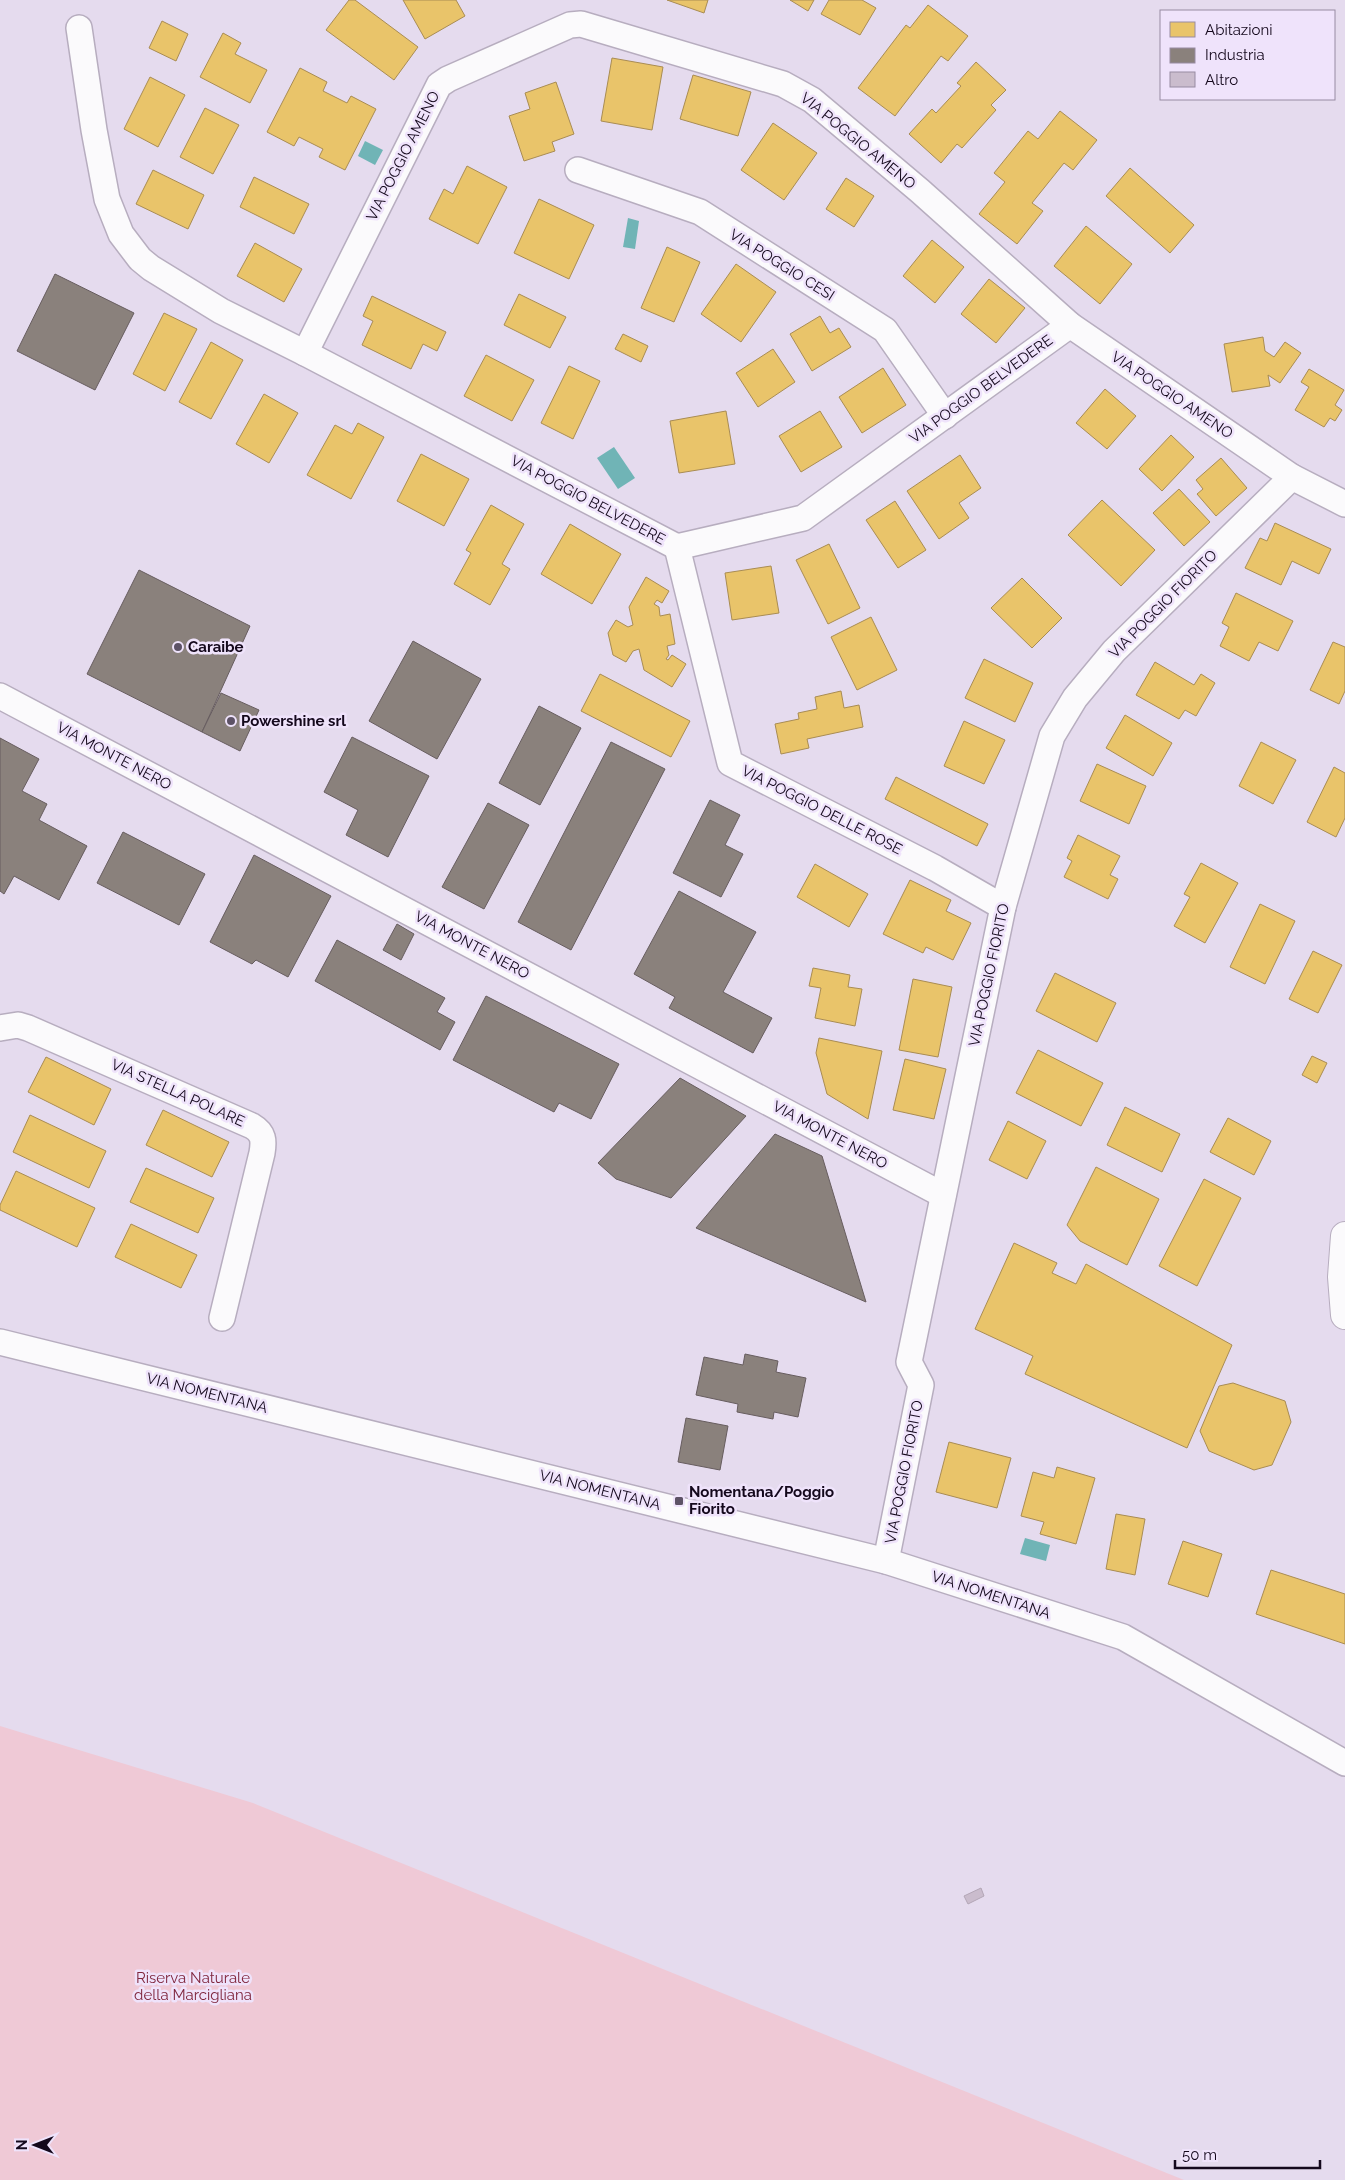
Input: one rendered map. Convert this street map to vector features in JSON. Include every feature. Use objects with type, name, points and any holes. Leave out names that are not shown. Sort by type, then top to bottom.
[{"type":"main road","points":[[1345,1236],[1342,1277],[1345,1315]]},
{"type":"street","name":"VIA POGGIO AMENO","points":[[305,352],[439,85],[448,79],[578,24],[783,84],[805,95],[920,191],[1070,325],[1292,477],[1345,504]]},
{"type":"street","name":"VIA POGGIO BELVEDERE","points":[[79,28],[103,182],[114,220],[131,248],[151,268],[220,311],[305,352],[677,547],[803,518],[1070,325]]},
{"type":"street","name":"VIA POGGIO CESI","points":[[578,170],[700,212],[884,330],[945,416]]},
{"type":"street","name":"VIA POGGIO FIORITO","points":[[886,1561],[921,1385],[909,1362],[1003,907],[1047,750],[1059,723],[1075,698],[1114,651],[1292,477]]},
{"type":"street","name":"VIA POGGIO DELLE ROSE","points":[[677,547],[730,763],[935,868],[1003,907]]},
{"type":"street","name":"VIA MONTE NERO","points":[[0,696],[943,1195]]},
{"type":"street","name":"VIA STELLA POLARE","points":[[0,1028],[18,1025],[28,1028],[252,1126],[262,1135],[262,1153],[222,1318]]},
{"type":"street","name":"VIA NOMENTANA","points":[[0,1342],[886,1561],[1123,1637],[1317,1746],[1345,1764]]},
{"type":"green space","name":"Riserva Naturale della Marcigliana","points":[[0,1726],[253,1803],[1184,2180],[0,2180]]},
{"type":"shaded area","points":[[365,141],[383,150],[375,165],[358,156]]},
{"type":"shaded area","points":[[628,218],[639,221],[635,249],[623,247]]},
{"type":"shaded area","points":[[614,447],[635,478],[618,489],[597,458]]},
{"type":"shaded area","points":[[1025,1538],[1050,1545],[1046,1561],[1020,1554]]},
{"type":"building: Abitazioni","points":[[349,0],[355,0],[418,47],[394,80],[326,30]]},
{"type":"building: Abitazioni","points":[[403,0],[456,0],[465,16],[425,39]]},
{"type":"building: Abitazioni","points":[[667,0],[708,0],[704,13]]},
{"type":"building: Abitazioni","points":[[790,0],[814,0],[808,11]]},
{"type":"building: Abitazioni","points":[[829,0],[862,0],[876,8],[860,35],[821,14]]},
{"type":"building: Abitazioni","points":[[928,5],[968,36],[948,61],[941,56],[895,116],[858,88],[906,25],[910,28]]},
{"type":"building: Abitazioni","points":[[162,21],[188,34],[176,61],[149,48]]},
{"type":"building: Abitazioni","points":[[223,33],[241,43],[235,54],[267,70],[250,103],[200,77]]},
{"type":"building: Abitazioni","points":[[612,58],[663,67],[652,130],[601,121]]},
{"type":"building: Abitazioni","points":[[976,62],[1006,90],[991,105],[996,110],[962,148],[957,144],[941,163],[909,134],[932,109],[936,113],[961,86],[957,83]]},
{"type":"building: Abitazioni","points":[[300,68],[327,82],[323,91],[347,103],[351,96],[376,109],[345,170],[319,157],[323,149],[299,137],[294,146],[267,132]]},
{"type":"building: Abitazioni","points":[[693,75],[751,92],[738,136],[680,119]]},
{"type":"building: Abitazioni","points":[[150,77],[185,95],[158,147],[124,129]]},
{"type":"building: Abitazioni","points":[[556,82],[574,134],[552,142],[555,151],[524,161],[509,116],[530,109],[525,93]]},
{"type":"building: Abitazioni","points":[[205,108],[239,125],[213,174],[180,157]]},
{"type":"building: Abitazioni","points":[[1060,111],[1097,140],[1073,170],[1064,163],[1032,203],[1043,211],[1017,244],[979,214],[1005,182],[994,173],[1028,131],[1038,139]]},
{"type":"building: Abitazioni","points":[[773,123],[817,153],[784,200],[741,170]]},
{"type":"building: Abitazioni","points":[[467,166],[507,187],[478,244],[429,219],[444,189],[453,194]]},
{"type":"building: Abitazioni","points":[[1130,168],[1194,225],[1170,253],[1106,196]]},
{"type":"building: Abitazioni","points":[[153,170],[204,195],[188,229],[136,204]]},
{"type":"building: Abitazioni","points":[[254,177],[309,204],[294,234],[240,207]]},
{"type":"building: Abitazioni","points":[[846,178],[874,196],[854,227],[826,209]]},
{"type":"building: Abitazioni","points":[[539,199],[594,225],[569,279],[514,253]]},
{"type":"building: Abitazioni","points":[[1086,226],[1132,264],[1100,304],[1054,266]]},
{"type":"building: Abitazioni","points":[[932,240],[964,267],[935,303],[903,276]]},
{"type":"building: Abitazioni","points":[[255,243],[302,269],[284,302],[237,276]]},
{"type":"building: Abitazioni","points":[[667,247],[700,262],[674,322],[641,308]]},
{"type":"building: Abitazioni","points":[[736,264],[776,292],[741,342],[701,314]]},
{"type":"building: Abitazioni","points":[[989,279],[1025,308],[996,343],[961,314]]},
{"type":"building: Abitazioni","points":[[519,294],[566,317],[550,348],[504,325]]},
{"type":"building: Abitazioni","points":[[372,296],[446,332],[437,351],[423,344],[411,369],[362,345],[373,321],[363,316]]},
{"type":"building: Abitazioni","points":[[164,313],[197,329],[165,391],[133,374]]},
{"type":"building: Abitazioni","points":[[820,316],[830,333],[839,328],[851,347],[812,371],[790,334]]},
{"type":"building: Abitazioni","points":[[623,334],[648,346],[641,362],[615,349]]},
{"type":"building: Abitazioni","points":[[1263,337],[1265,351],[1274,357],[1285,342],[1301,353],[1280,383],[1268,375],[1270,386],[1232,392],[1224,344]]},
{"type":"building: Abitazioni","points":[[211,342],[243,360],[211,419],[179,402]]},
{"type":"building: Abitazioni","points":[[773,349],[795,382],[758,407],[736,373]]},
{"type":"building: Abitazioni","points":[[486,355],[534,380],[512,421],[464,396]]},
{"type":"building: Abitazioni","points":[[569,366],[600,381],[573,439],[541,423]]},
{"type":"building: Abitazioni","points":[[883,368],[906,405],[862,433],[839,397]]},
{"type":"building: Abitazioni","points":[[1309,369],[1344,390],[1335,405],[1342,410],[1335,421],[1330,418],[1324,427],[1295,410],[1309,387],[1301,382]]},
{"type":"building: Abitazioni","points":[[1105,389],[1136,416],[1107,449],[1076,423]]},
{"type":"building: Abitazioni","points":[[264,394],[298,413],[269,463],[236,444]]},
{"type":"building: Abitazioni","points":[[726,411],[735,464],[679,473],[670,421]]},
{"type":"building: Abitazioni","points":[[820,411],[842,447],[801,472],[779,436]]},
{"type":"building: Abitazioni","points":[[358,423],[384,437],[351,499],[307,475],[335,425],[352,434]]},
{"type":"building: Abitazioni","points":[[1171,435],[1194,457],[1162,491],[1139,469]]},
{"type":"building: Abitazioni","points":[[421,454],[469,479],[444,526],[397,501]]},
{"type":"building: Abitazioni","points":[[960,455],[981,488],[959,503],[969,518],[939,539],[907,491]]},
{"type":"building: Abitazioni","points":[[1221,458],[1247,488],[1216,516],[1197,494],[1203,489],[1196,480]]},
{"type":"building: Abitazioni","points":[[1179,489],[1210,522],[1184,546],[1153,513]]},
{"type":"building: Abitazioni","points":[[1102,500],[1155,550],[1121,586],[1068,535]]},
{"type":"building: Abitazioni","points":[[895,501],[926,550],[898,568],[866,520]]},
{"type":"building: Abitazioni","points":[[491,505],[524,524],[502,564],[510,569],[490,605],[454,584],[471,553],[466,550]]},
{"type":"building: Abitazioni","points":[[1275,523],[1331,549],[1319,574],[1292,561],[1281,585],[1245,568],[1260,538],[1267,541]]},
{"type":"building: Abitazioni","points":[[570,524],[621,554],[592,604],[541,574]]},
{"type":"building: Abitazioni","points":[[829,544],[860,608],[828,624],[796,560]]},
{"type":"building: Abitazioni","points":[[771,566],[779,613],[732,620],[725,573]]},
{"type":"building: Abitazioni","points":[[646,577],[669,591],[662,603],[657,600],[654,604],[659,607],[660,616],[670,614],[675,644],[667,646],[669,655],[666,659],[668,660],[672,655],[686,664],[672,687],[644,670],[639,649],[633,651],[626,662],[613,655],[608,633],[616,620],[628,627],[633,625],[629,607]]},
{"type":"building: Abitazioni","points":[[1022,578],[1062,618],[1032,648],[991,608]]},
{"type":"building: Abitazioni","points":[[1236,593],[1293,621],[1278,651],[1259,642],[1249,661],[1220,646],[1229,627],[1222,623]]},
{"type":"building: Abitazioni","points":[[871,617],[897,670],[857,690],[831,637]]},
{"type":"building: Abitazioni","points":[[1333,642],[1345,647],[1345,691],[1339,704],[1310,690]]},
{"type":"building: Abitazioni","points":[[984,659],[1033,683],[1015,722],[965,698]]},
{"type":"building: Abitazioni","points":[[1155,662],[1194,685],[1201,674],[1215,683],[1196,716],[1185,710],[1179,719],[1136,695]]},
{"type":"building: Abitazioni","points":[[600,674],[690,721],[671,757],[581,711]]},
{"type":"building: Abitazioni","points":[[841,691],[844,708],[859,705],[863,727],[807,739],[809,748],[781,754],[775,724],[799,719],[798,713],[817,709],[815,697]]},
{"type":"building: Abitazioni","points":[[1125,715],[1172,743],[1153,776],[1106,748]]},
{"type":"building: Abitazioni","points":[[964,721],[1005,740],[984,784],[944,766]]},
{"type":"building: Abitazioni","points":[[1261,742],[1296,760],[1273,804],[1239,786]]},
{"type":"building: Abitazioni","points":[[1097,764],[1146,786],[1129,824],[1080,801]]},
{"type":"building: Abitazioni","points":[[1334,767],[1345,773],[1345,818],[1336,837],[1307,822]]},
{"type":"building: Abitazioni","points":[[896,777],[988,824],[977,846],[885,799]]},
{"type":"building: Abitazioni","points":[[1078,835],[1120,856],[1110,875],[1118,879],[1108,899],[1064,877],[1072,861],[1067,858]]},
{"type":"building: Abitazioni","points":[[1201,863],[1238,883],[1205,943],[1174,926],[1190,897],[1184,894]]},
{"type":"building: Abitazioni","points":[[815,864],[868,894],[849,927],[797,897]]},
{"type":"building: Abitazioni","points":[[910,880],[951,900],[946,911],[971,923],[953,960],[926,947],[923,953],[883,934]]},
{"type":"building: Abitazioni","points":[[1260,904],[1295,921],[1265,984],[1230,967]]},
{"type":"building: Abitazioni","points":[[1313,951],[1342,965],[1318,1013],[1289,999]]},
{"type":"building: Abitazioni","points":[[813,968],[850,975],[848,987],[862,989],[855,1026],[815,1018],[821,988],[809,986]]},
{"type":"building: Abitazioni","points":[[1055,973],[1116,1003],[1097,1042],[1036,1011]]},
{"type":"building: Abitazioni","points":[[913,979],[952,987],[938,1057],[899,1050]]},
{"type":"building: Abitazioni","points":[[819,1038],[882,1051],[868,1119],[827,1094],[816,1053]]},
{"type":"building: Abitazioni","points":[[1038,1050],[1103,1083],[1081,1126],[1016,1093]]},
{"type":"building: Abitazioni","points":[[1312,1056],[1327,1063],[1317,1083],[1302,1075]]},
{"type":"building: Abitazioni","points":[[46,1057],[111,1089],[94,1125],[28,1092]]},
{"type":"building: Abitazioni","points":[[905,1059],[946,1069],[934,1119],[893,1110]]},
{"type":"building: Abitazioni","points":[[1125,1107],[1180,1134],[1162,1172],[1107,1145]]},
{"type":"building: Abitazioni","points":[[163,1110],[229,1142],[212,1177],[146,1145]]},
{"type":"building: Abitazioni","points":[[30,1115],[106,1151],[89,1188],[13,1152]]},
{"type":"building: Abitazioni","points":[[1228,1118],[1271,1141],[1254,1175],[1210,1152]]},
{"type":"building: Abitazioni","points":[[1008,1121],[1046,1141],[1027,1179],[989,1160]]},
{"type":"building: Abitazioni","points":[[1096,1167],[1159,1199],[1127,1265],[1080,1241],[1067,1225]]},
{"type":"building: Abitazioni","points":[[146,1168],[214,1198],[198,1233],[130,1202]]},
{"type":"building: Abitazioni","points":[[16,1171],[95,1208],[77,1247],[0,1210],[0,1205]]},
{"type":"building: Abitazioni","points":[[1204,1179],[1241,1198],[1197,1286],[1159,1266]]},
{"type":"building: Abitazioni","points":[[131,1224],[197,1255],[181,1288],[115,1257]]},
{"type":"building: Abitazioni","points":[[1014,1243],[1057,1263],[1052,1273],[1076,1284],[1086,1264],[1232,1345],[1187,1448],[1025,1374],[1033,1356],[975,1329]]},
{"type":"building: Abitazioni","points":[[1233,1383],[1285,1401],[1291,1422],[1272,1465],[1254,1470],[1209,1451],[1200,1431],[1219,1386]]},
{"type":"building: Abitazioni","points":[[949,1442],[1011,1458],[997,1508],[936,1492]]},
{"type":"building: Abitazioni","points":[[1057,1467],[1095,1478],[1076,1544],[1040,1534],[1044,1522],[1021,1516],[1033,1472],[1054,1478]]},
{"type":"building: Abitazioni","points":[[1116,1514],[1145,1519],[1135,1575],[1106,1569]]},
{"type":"building: Abitazioni","points":[[1183,1541],[1222,1554],[1208,1597],[1168,1584]]},
{"type":"building: Abitazioni","points":[[1271,1570],[1345,1594],[1345,1644],[1256,1614]]},
{"type":"building: Industria","points":[[55,274],[134,313],[95,390],[17,351]]},
{"type":"building: Industria","points":[[139,570],[250,626],[202,732],[87,674]]},
{"type":"building: Industria","points":[[413,641],[481,679],[437,759],[369,721]]},
{"type":"building: Industria","name":"Powershine srl","points":[[221,693],[259,710],[240,751],[202,732]]},
{"type":"building: Industria","points":[[539,706],[581,728],[540,805],[499,783]]},
{"type":"building: Industria","points":[[352,737],[429,776],[388,857],[346,835],[358,810],[324,792]]},
{"type":"building: Industria","points":[[0,738],[39,759],[22,791],[47,804],[39,820],[87,846],[59,900],[14,876],[4,894],[0,891]]},
{"type":"building: Industria","points":[[611,742],[665,769],[571,950],[518,922]]},
{"type":"building: Industria","points":[[710,800],[740,815],[725,845],[743,854],[721,897],[673,873]]},
{"type":"building: Industria","points":[[488,803],[529,825],[484,909],[442,887]]},
{"type":"building: Industria","points":[[123,832],[205,874],[179,925],[97,883]]},
{"type":"building: Industria","points":[[254,855],[331,896],[288,977],[256,960],[252,964],[210,942]]},
{"type":"building: Industria","points":[[679,891],[756,932],[723,992],[772,1018],[753,1053],[669,1008],[675,997],[634,974]]},
{"type":"building: Industria","points":[[397,924],[414,934],[401,960],[383,950]]},
{"type":"building: Industria","points":[[337,940],[445,998],[437,1012],[455,1022],[440,1050],[315,981]]},
{"type":"building: Industria","points":[[486,996],[619,1064],[591,1119],[559,1103],[554,1112],[453,1060]]},
{"type":"building: Industria","points":[[680,1078],[746,1116],[671,1198],[616,1179],[598,1163]]},
{"type":"building: Industria","points":[[775,1134],[822,1156],[866,1302],[696,1228]]},
{"type":"building: Industria","points":[[745,1354],[778,1361],[776,1372],[806,1378],[798,1417],[774,1412],[773,1419],[737,1412],[738,1404],[696,1395],[704,1357],[743,1365]]},
{"type":"building: Industria","points":[[686,1418],[728,1426],[720,1470],[678,1462]]},
{"type":"building: Altro","points":[[981,1888],[984,1896],[968,1904],[964,1896]]},
{"type":"place","name":"Caraibe","points":[[178,647]]},
{"type":"place","name":"Powershine srl","points":[[231,721]]},
{"type":"place","name":"Nomentana/Poggio Fiorito","points":[[679,1501]]}]
